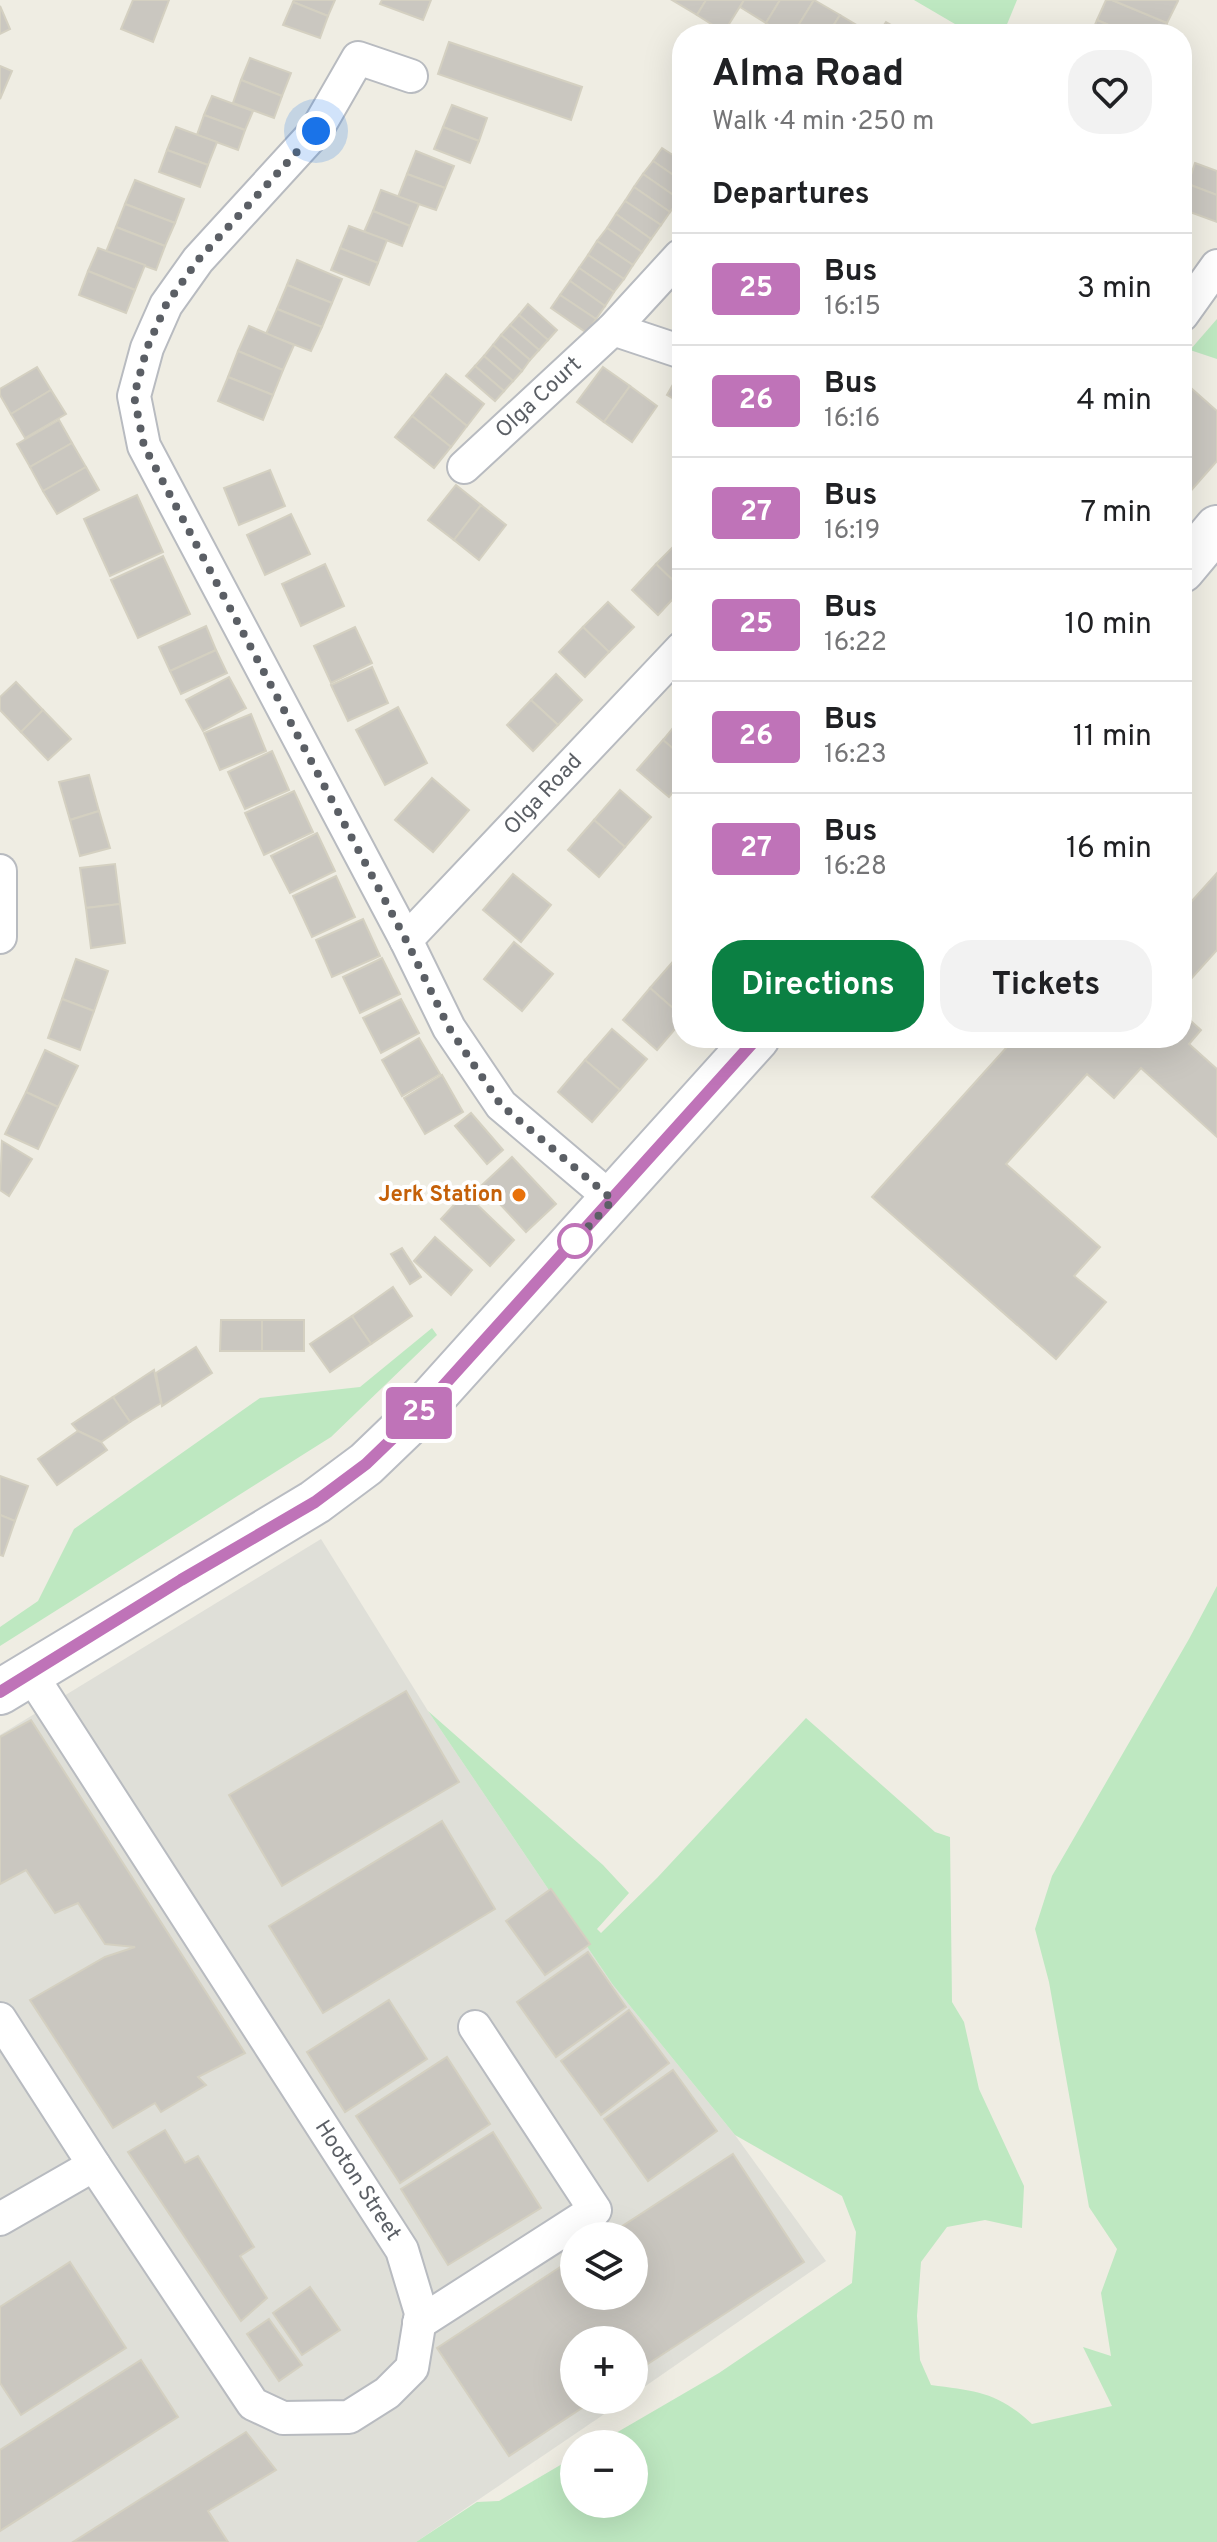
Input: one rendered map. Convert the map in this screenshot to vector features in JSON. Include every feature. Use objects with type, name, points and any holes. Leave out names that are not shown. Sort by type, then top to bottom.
[{"type":"main road","points":[[1192,558],[1217,528]]},
{"type":"main road","points":[[15,1682],[315,1502],[366,1464],[418,1414],[748,1048]]},
{"type":"street","points":[[411,76],[358,58],[316,131],[198,260],[166,305],[147,348],[134,396],[144,446],[406,940],[449,1028],[501,1105],[613,1200]]},
{"type":"street","name":"Olga Court","points":[[464,467],[613,329],[672,265]]},
{"type":"street","points":[[1192,301],[1217,266]]},
{"type":"street","points":[[613,329],[672,349]]},
{"type":"street","name":"Olga Road","points":[[406,940],[672,659]]},
{"type":"street","points":[[0,871],[0,937]]},
{"type":"street","name":"Hooton Street","points":[[0,2019],[253,2404],[283,2418],[349,2417],[387,2393],[412,2368],[421,2313],[402,2250],[15,1682]]},
{"type":"street","points":[[419,2323],[595,2210],[475,2027]]},
{"type":"street","points":[[0,2219],[94,2165]]},
{"type":"shaded area","points":[[321,1539],[428,1711],[613,1985],[735,2135],[826,2261],[648,2384],[648,2326],[560,2326],[560,2414],[604,2414],[581,2430],[560,2430],[560,2444],[416,2542],[0,2542],[0,1735]]},
{"type":"green space","points":[[914,0],[1017,0],[1007,24],[955,24]]},
{"type":"green space","points":[[1217,319],[1217,359],[1192,351]]},
{"type":"green space","points":[[432,1328],[437,1335],[331,1437],[0,1646],[0,1627],[38,1601],[74,1529],[260,1398],[360,1387]]},
{"type":"green space","points":[[1217,1586],[1217,2542],[416,2542],[477,2502],[499,2501],[560,2465],[560,2518],[648,2518],[648,2430],[621,2430],[719,2373],[852,2283],[856,2232],[842,2196],[735,2135],[613,1985],[428,1711],[603,1865],[629,1893],[597,1929],[601,1933],[657,1878],[806,1718],[935,1832],[950,1837],[952,2002],[964,2022],[979,2089],[1024,2186],[1022,2228],[985,2220],[947,2227],[921,2262],[917,2316],[920,2360],[931,2385],[997,2399],[1032,2424],[1112,2406],[1083,2347],[1111,2356],[1101,2293],[1117,2249],[1089,2207],[1049,1982],[1035,1929],[1052,1876]]},
{"type":"building","points":[[133,0],[169,0],[153,42],[121,29]]},
{"type":"building","points":[[294,0],[335,0],[328,16]]},
{"type":"building","points":[[382,0],[431,0],[423,20],[380,4]]},
{"type":"building","points":[[672,0],[706,0],[697,15]]},
{"type":"building","points":[[706,0],[744,0],[729,24],[711,24],[697,15]]},
{"type":"building","points":[[744,0],[780,0],[766,23],[740,7]]},
{"type":"building","points":[[780,0],[814,0],[799,24],[766,23]]},
{"type":"building","points":[[814,0],[840,15],[834,24],[799,24]]},
{"type":"building","points":[[1106,0],[1112,0],[1167,23],[1106,24],[1097,20]]},
{"type":"building","points":[[1112,0],[1176,0],[1178,1],[1167,23]]},
{"type":"building","points":[[293,2],[328,16],[320,38],[283,25]]},
{"type":"building","points":[[0,6],[10,29],[0,34]]},
{"type":"building","points":[[840,15],[855,24],[834,24]]},
{"type":"building","points":[[449,42],[582,87],[571,120],[438,74]]},
{"type":"building","points":[[250,58],[291,73],[282,96],[241,80]]},
{"type":"building","points":[[0,66],[12,71],[0,99]]},
{"type":"building","points":[[241,80],[282,96],[274,118],[233,103]]},
{"type":"building","points":[[212,96],[253,111],[245,130],[204,115]]},
{"type":"building","points":[[452,105],[487,118],[479,141],[443,127]]},
{"type":"building","points":[[204,115],[245,130],[238,150],[197,135]]},
{"type":"building","points":[[176,127],[217,142],[208,165],[167,150]]},
{"type":"building","points":[[443,127],[479,141],[470,163],[434,149]]},
{"type":"building","points":[[662,148],[672,154],[672,174],[653,161]]},
{"type":"building","points":[[167,150],[208,165],[200,187],[159,172]]},
{"type":"building","points":[[416,151],[454,166],[445,188],[407,174]]},
{"type":"building","points":[[653,161],[672,174],[672,194],[643,174]]},
{"type":"building","points":[[1195,163],[1217,171],[1217,195],[1192,186]]},
{"type":"building","points":[[407,174],[445,188],[436,210],[398,197]]},
{"type":"building","points":[[643,174],[672,194],[672,209],[670,212],[634,187]]},
{"type":"building","points":[[135,180],[184,199],[175,223],[125,204]]},
{"type":"building","points":[[1192,186],[1217,195],[1217,222],[1192,213]]},
{"type":"building","points":[[634,187],[670,212],[661,225],[625,201]]},
{"type":"building","points":[[381,190],[419,204],[410,226],[373,211]]},
{"type":"building","points":[[625,201],[661,225],[651,239],[616,214]]},
{"type":"building","points":[[125,204],[175,223],[165,246],[116,227]]},
{"type":"building","points":[[373,211],[410,226],[402,246],[364,232]]},
{"type":"building","points":[[616,214],[651,239],[642,252],[607,228]]},
{"type":"building","points":[[349,226],[387,240],[378,263],[340,248]]},
{"type":"building","points":[[116,227],[165,246],[156,270],[106,252]]},
{"type":"building","points":[[607,228],[642,252],[633,265],[597,241]]},
{"type":"building","points":[[597,241],[633,265],[624,279],[588,255]]},
{"type":"building","points":[[98,248],[145,265],[135,290],[88,271]]},
{"type":"building","points":[[340,248],[378,263],[369,285],[331,270]]},
{"type":"building","points":[[588,255],[624,279],[614,292],[579,268]]},
{"type":"building","points":[[297,260],[342,279],[332,303],[287,285]]},
{"type":"building","points":[[579,268],[614,292],[605,306],[570,281]]},
{"type":"building","points":[[88,271],[135,290],[126,313],[79,295]]},
{"type":"building","points":[[570,281],[605,306],[596,319],[560,295]]},
{"type":"building","points":[[287,285],[332,303],[322,327],[277,309]]},
{"type":"building","points":[[560,295],[596,319],[587,333],[551,308]]},
{"type":"building","points":[[528,304],[557,330],[548,340],[519,315]]},
{"type":"building","points":[[277,309],[322,327],[311,351],[266,334]]},
{"type":"building","points":[[519,315],[548,340],[539,350],[510,325]]},
{"type":"building","points":[[510,325],[539,350],[530,360],[501,335]]},
{"type":"building","points":[[249,326],[294,345],[283,370],[238,351]]},
{"type":"building","points":[[501,335],[530,360],[522,371],[493,345]]},
{"type":"building","points":[[493,345],[522,371],[513,381],[484,356]]},
{"type":"building","points":[[238,351],[283,370],[273,395],[228,377]]},
{"type":"building","points":[[484,356],[513,381],[504,391],[475,366]]},
{"type":"building","points":[[475,366],[504,391],[495,401],[466,376]]},
{"type":"building","points":[[37,367],[51,390],[11,414],[0,395],[0,389]]},
{"type":"building","points":[[603,367],[630,386],[604,422],[577,402]]},
{"type":"building","points":[[446,374],[484,404],[467,426],[429,395]]},
{"type":"building","points":[[228,377],[273,395],[263,420],[218,401]]},
{"type":"building","points":[[630,386],[657,406],[632,442],[604,422]]},
{"type":"building","points":[[1192,389],[1217,411],[1217,461],[1192,489]]},
{"type":"building","points":[[51,390],[66,414],[25,438],[11,414]]},
{"type":"building","points":[[429,395],[467,426],[451,447],[412,416]]},
{"type":"building","points":[[412,416],[451,447],[434,468],[395,437]]},
{"type":"building","points":[[59,420],[72,443],[30,467],[17,444]]},
{"type":"building","points":[[72,443],[86,467],[43,491],[30,467]]},
{"type":"building","points":[[86,467],[99,490],[57,514],[43,491]]},
{"type":"building","points":[[270,470],[285,506],[239,525],[224,488]]},
{"type":"building","points":[[456,485],[481,505],[454,540],[428,520]]},
{"type":"building","points":[[137,495],[163,552],[110,576],[84,519]]},
{"type":"building","points":[[481,505],[506,525],[479,560],[454,540]]},
{"type":"building","points":[[291,514],[310,554],[265,575],[247,535]]},
{"type":"building","points":[[672,548],[672,579],[656,564]]},
{"type":"building","points":[[163,556],[190,614],[138,638],[111,580]]},
{"type":"building","points":[[325,564],[344,606],[301,626],[282,584]]},
{"type":"building","points":[[656,564],[672,579],[672,600],[658,615],[632,590]]},
{"type":"building","points":[[608,602],[634,627],[609,652],[583,627]]},
{"type":"building","points":[[206,626],[216,650],[170,671],[159,647]]},
{"type":"building","points":[[355,627],[372,663],[331,683],[314,646]]},
{"type":"building","points":[[583,627],[609,652],[585,677],[559,652]]},
{"type":"building","points":[[216,650],[227,673],[181,694],[170,671]]},
{"type":"building","points":[[372,667],[388,703],[348,721],[331,685]]},
{"type":"building","points":[[556,674],[582,700],[558,725],[531,700]]},
{"type":"building","points":[[229,677],[246,708],[203,731],[186,700]]},
{"type":"building","points":[[16,682],[43,710],[21,732],[0,710],[0,697]]},
{"type":"building","points":[[531,700],[558,725],[533,751],[507,725]]},
{"type":"building","points":[[398,707],[427,763],[385,785],[356,730]]},
{"type":"building","points":[[43,710],[71,739],[48,760],[21,732]]},
{"type":"building","points":[[251,714],[266,751],[220,770],[204,733]]},
{"type":"building","points":[[672,729],[672,748],[663,740]]},
{"type":"building","points":[[663,740],[672,748],[672,793],[669,797],[637,770]]},
{"type":"building","points":[[272,751],[289,790],[245,809],[228,772]]},
{"type":"building","points":[[89,775],[99,811],[70,820],[59,782]]},
{"type":"building","points":[[432,778],[469,810],[433,852],[395,820]]},
{"type":"building","points":[[620,790],[651,817],[625,847],[594,820]]},
{"type":"building","points":[[294,791],[313,832],[264,855],[245,813]]},
{"type":"building","points":[[99,811],[110,848],[80,856],[70,820]]},
{"type":"building","points":[[594,820],[625,847],[599,877],[568,850]]},
{"type":"building","points":[[317,833],[335,871],[290,893],[271,856]]},
{"type":"building","points":[[115,864],[120,904],[86,908],[80,868]]},
{"type":"building","points":[[1217,873],[1217,950],[1192,978],[1192,901]]},
{"type":"building","points":[[513,874],[551,905],[521,942],[483,910]]},
{"type":"building","points":[[336,876],[355,917],[312,937],[293,896]]},
{"type":"building","points":[[120,904],[125,943],[91,948],[86,908]]},
{"type":"building","points":[[363,919],[380,956],[332,977],[316,940]]},
{"type":"building","points":[[514,942],[553,974],[522,1011],[484,979]]},
{"type":"building","points":[[382,958],[400,994],[360,1013],[343,977]]},
{"type":"building","points":[[76,959],[108,971],[94,1011],[62,999]]},
{"type":"building","points":[[672,963],[672,1007],[650,988]]},
{"type":"building","points":[[650,988],[672,1007],[672,1033],[657,1050],[623,1020]]},
{"type":"building","points":[[62,999],[94,1011],[80,1050],[48,1038]]},
{"type":"building","points":[[401,999],[419,1033],[381,1053],[363,1018]]},
{"type":"building","points":[[1192,1022],[1201,1030],[1192,1040]]},
{"type":"building","points":[[612,1029],[647,1059],[620,1090],[585,1060]]},
{"type":"building","points":[[419,1038],[440,1074],[402,1096],[382,1060]]},
{"type":"building","points":[[1192,1047],[1217,1069],[1217,1137],[1141,1068],[1114,1098],[1087,1074],[1006,1164],[1100,1247],[1074,1276],[1106,1302],[1056,1359],[872,1197],[1006,1048]]},
{"type":"building","points":[[45,1050],[78,1066],[58,1107],[26,1092]]},
{"type":"building","points":[[585,1060],[620,1090],[592,1122],[558,1092]]},
{"type":"building","points":[[442,1075],[463,1112],[425,1134],[404,1098]]},
{"type":"building","points":[[26,1092],[58,1107],[38,1149],[5,1134]]},
{"type":"building","points":[[471,1113],[503,1150],[487,1164],[455,1126]]},
{"type":"building","points":[[2,1141],[32,1159],[9,1196],[0,1190]]},
{"type":"building","name":"Jerk Station","points":[[512,1157],[556,1204],[526,1232],[482,1185]]},
{"type":"building","points":[[465,1193],[514,1240],[490,1266],[441,1219]]},
{"type":"building","points":[[435,1237],[472,1270],[451,1295],[414,1261]]},
{"type":"building","points":[[402,1248],[421,1277],[410,1284],[391,1254]]},
{"type":"building","points":[[393,1287],[412,1316],[371,1344],[352,1316]]},
{"type":"building","points":[[352,1316],[371,1344],[330,1372],[310,1344]]},
{"type":"building","points":[[221,1320],[262,1320],[262,1351],[220,1351]]},
{"type":"building","points":[[262,1320],[304,1320],[304,1351],[262,1351]]},
{"type":"building","points":[[196,1347],[212,1373],[162,1406],[156,1373]]},
{"type":"building","points":[[154,1370],[161,1403],[130,1422],[113,1397]]},
{"type":"building","points":[[113,1397],[130,1422],[101,1442],[78,1431],[72,1424]]},
{"type":"building","points":[[78,1431],[101,1442],[107,1450],[57,1485],[38,1459]]},
{"type":"building","points":[[0,1476],[28,1486],[15,1521],[0,1515]]},
{"type":"building","points":[[0,1515],[15,1521],[3,1556],[0,1555]]},
{"type":"building","points":[[406,1691],[459,1782],[282,1886],[229,1795]]},
{"type":"building","points":[[31,1720],[245,2053],[198,2077],[206,2085],[161,2112],[155,2103],[113,2128],[30,2000],[105,1957],[135,1947],[105,1944],[78,1903],[55,1913],[26,1870],[0,1884],[0,1737]]},
{"type":"building","points":[[442,1821],[495,1909],[323,2013],[269,1926]]},
{"type":"building","points":[[551,1889],[590,1944],[545,1975],[506,1921]]},
{"type":"building","points":[[588,1952],[626,2007],[556,2057],[517,2002]]},
{"type":"building","points":[[389,2000],[427,2059],[345,2112],[307,2052]]},
{"type":"building","points":[[629,2010],[669,2063],[601,2115],[561,2061]]},
{"type":"building","points":[[447,2057],[490,2124],[400,2183],[356,2116]]},
{"type":"building","points":[[673,2070],[717,2131],[648,2181],[604,2119]]},
{"type":"building","points":[[165,2130],[185,2163],[198,2156],[254,2247],[240,2256],[267,2298],[241,2321],[128,2152]]},
{"type":"building","points":[[493,2132],[541,2208],[448,2265],[401,2189]]},
{"type":"building","points":[[733,2154],[804,2262],[648,2364],[648,2326],[560,2326],[560,2414],[573,2414],[509,2456],[437,2348],[560,2267],[560,2310],[648,2310],[648,2222],[629,2222]]},
{"type":"building","points":[[70,2262],[126,2348],[21,2415],[0,2383],[0,2307]]},
{"type":"building","points":[[310,2287],[340,2330],[302,2355],[273,2313]]},
{"type":"building","points":[[269,2319],[302,2365],[279,2381],[247,2334]]},
{"type":"building","points":[[141,2360],[178,2417],[0,2531],[0,2450]]},
{"type":"building","points":[[246,2432],[276,2470],[208,2511],[228,2542],[73,2542]]},
{"type":"bus line","name":"25","points":[[0,1692],[181,1580],[315,1502],[366,1464],[418,1414],[748,1048]]},
{"type":"place","name":"Jerk Station","points":[[519,1195]]},
{"type":"route","points":[[316,131],[198,260],[166,305],[147,348],[134,396],[144,446],[406,940],[449,1028],[501,1105],[613,1200],[575,1241]]}]
